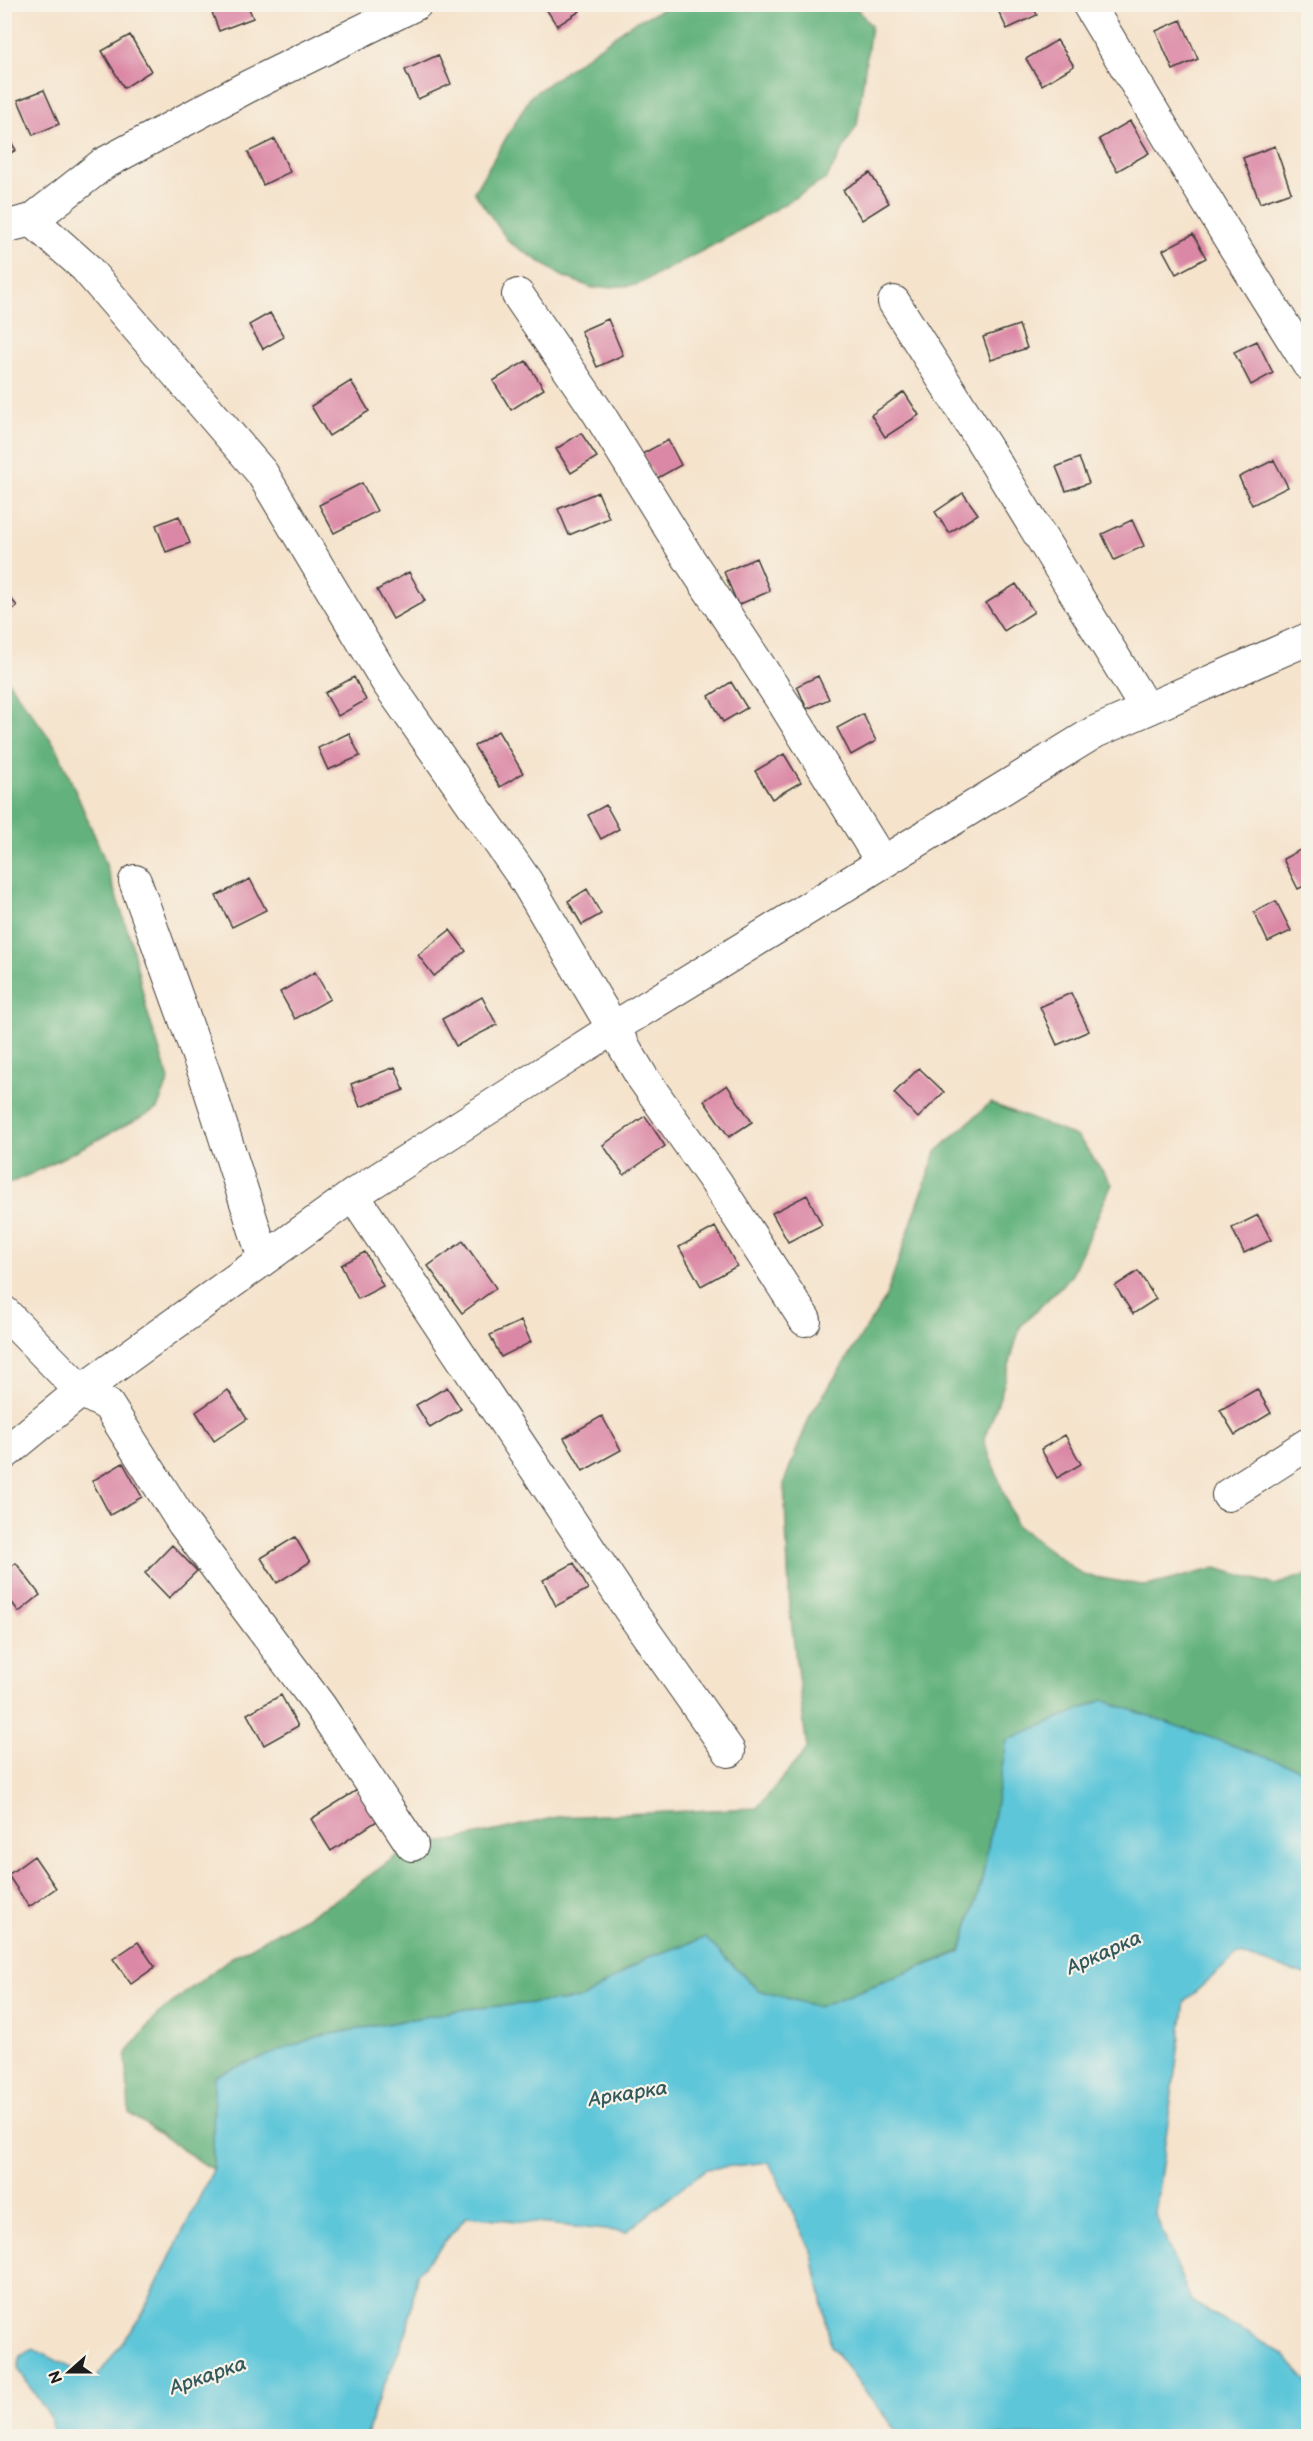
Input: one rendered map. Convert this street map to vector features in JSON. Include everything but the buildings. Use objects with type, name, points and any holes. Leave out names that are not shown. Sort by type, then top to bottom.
[{"type":"street","points":[[416,4],[247,87],[103,164],[18,223],[85,267],[262,473],[387,682],[526,881],[642,1077],[716,1182],[806,1320]]},
{"type":"street","points":[[1088,4],[1231,242],[1308,364]]},
{"type":"street","points":[[518,296],[598,414],[687,556],[785,705],[882,862]]},
{"type":"street","points":[[894,302],[1146,710]]},
{"type":"street","points":[[4,1454],[81,1391],[353,1195],[612,1029],[1095,732],[1308,639]]},
{"type":"street","points":[[135,880],[206,1077],[264,1259]]},
{"type":"street","points":[[353,1195],[627,1606],[729,1751]]},
{"type":"street","points":[[4,1312],[81,1391],[108,1405],[183,1523],[320,1706],[412,1845]]},
{"type":"street","points":[[1228,1495],[1308,1444]]},
{"type":"green space","points":[[672,5],[854,5],[871,26],[857,125],[826,179],[734,234],[637,285],[593,288],[562,276],[509,242],[474,192],[531,96],[633,23]]},
{"type":"green space","points":[[5,677],[57,748],[102,853],[131,941],[147,1011],[169,1080],[157,1109],[5,1185]]},
{"type":"green space","points":[[990,1103],[1078,1137],[1112,1184],[1071,1276],[1020,1327],[1001,1394],[984,1441],[1016,1525],[1083,1575],[1147,1586],[1216,1568],[1275,1585],[1308,1574],[1308,1772],[1103,1700],[1007,1740],[982,1880],[961,1951],[818,2007],[758,1990],[705,1938],[646,1958],[582,1999],[466,2009],[316,2037],[214,2076],[213,2170],[129,2113],[126,2054],[158,2014],[229,1959],[331,1903],[412,1845],[451,1841],[557,1817],[757,1808],[807,1749],[790,1612],[784,1482],[810,1416],[885,1299],[936,1152]]},
{"type":"water","name":"Аркарка","points":[[1103,1700],[1308,1772],[1308,1976],[1238,1954],[1185,2001],[1155,2214],[1191,2301],[1283,2354],[1308,2383],[1308,2436],[900,2436],[831,2347],[813,2255],[769,2162],[706,2169],[626,2232],[467,2216],[417,2274],[407,2331],[373,2412],[367,2436],[54,2436],[50,2417],[19,2370],[20,2356],[34,2349],[95,2380],[141,2316],[213,2170],[214,2076],[316,2037],[466,2009],[582,1999],[646,1958],[705,1938],[758,1990],[818,2007],[961,1952],[982,1880],[1007,1740]]}]
